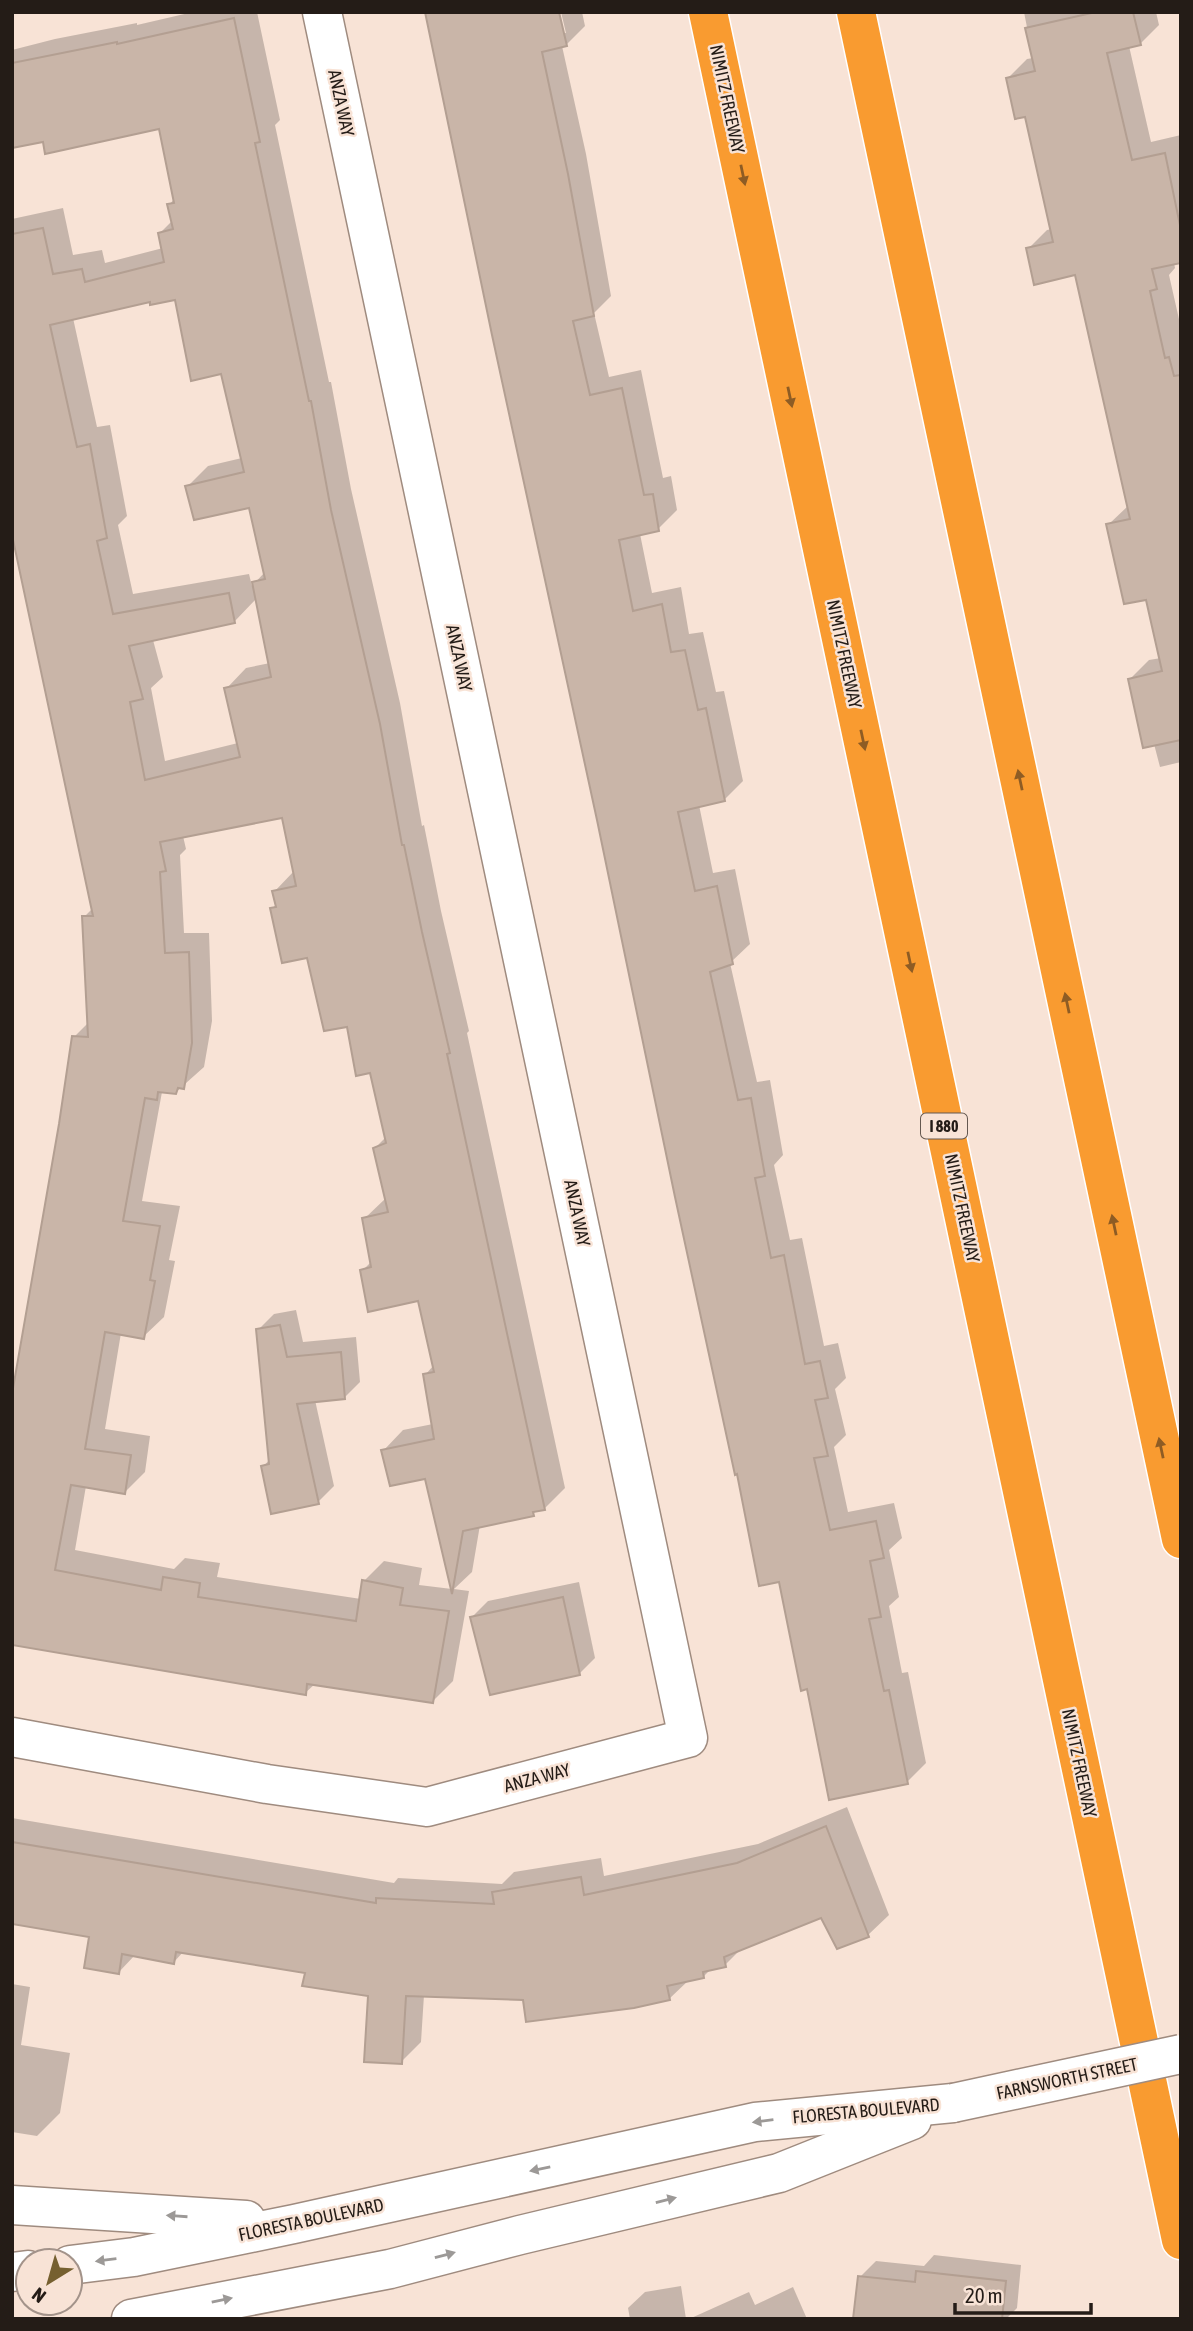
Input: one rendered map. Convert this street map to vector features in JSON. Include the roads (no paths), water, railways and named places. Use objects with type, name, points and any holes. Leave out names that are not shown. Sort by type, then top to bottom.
[{"type":"highway","name":"NIMITZ FREEWAY","points":[[708,12],[1181,2240]]},
{"type":"highway","points":[[856,12],[1181,1539]]},
{"type":"street","name":"ANZA WAY","points":[[12,1737],[267,1784],[427,1807],[688,1738],[322,12]]},
{"type":"street","name":"FARNSWORTH STREET","points":[[953,2103],[1181,2054]]},
{"type":"street","name":"FLORESTA BOULEVARD","points":[[84,2263],[134,2257],[294,2224],[755,2122],[953,2103]]},
{"type":"street","name":"FLORESTA BOULEVARD","points":[[131,2319],[390,2269],[779,2173],[953,2103]]},
{"type":"street","points":[[12,2205],[294,2224]]}]
